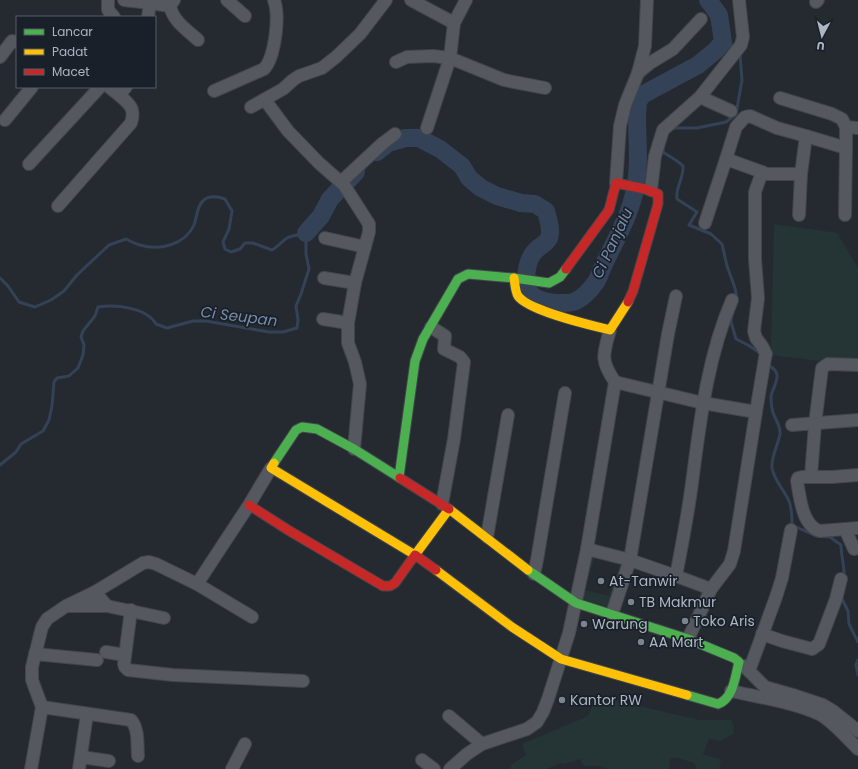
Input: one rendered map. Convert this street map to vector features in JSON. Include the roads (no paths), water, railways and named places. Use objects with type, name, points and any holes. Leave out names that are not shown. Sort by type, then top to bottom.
[{"type":"street","points":[[108,0],[108,10],[113,16]]},
{"type":"street","points":[[124,0],[172,3],[172,13],[175,19],[198,40]]},
{"type":"street","points":[[227,0],[245,16]]},
{"type":"street","points":[[214,90],[264,70],[268,65],[271,59],[275,39],[276,9],[274,0]]},
{"type":"street","points":[[251,107],[283,89],[299,76],[322,68],[336,57],[360,34],[386,0]]},
{"type":"street","points":[[411,0],[454,23]]},
{"type":"street","points":[[427,128],[450,58],[454,23],[466,0]]},
{"type":"street","points":[[399,477],[415,361],[423,339],[431,327],[452,286],[458,279],[468,274],[516,278],[549,283],[560,277],[609,210],[616,183],[620,126],[625,105],[638,73],[645,46],[647,0]]},
{"type":"street","points":[[648,189],[655,156],[663,130],[700,97],[741,45],[743,37],[739,0]]},
{"type":"street","points":[[148,16],[152,2]]},
{"type":"street","points":[[638,73],[650,63],[673,49],[701,19]]},
{"type":"street","points":[[0,57],[12,41],[16,42]]},
{"type":"street","points":[[396,62],[406,57],[433,56],[450,58],[504,80],[545,88]]},
{"type":"street","points":[[5,120],[31,88]]},
{"type":"street","points":[[29,164],[99,88]]},
{"type":"street","points":[[58,206],[132,123],[133,117],[131,106],[122,91],[112,88]]},
{"type":"street","points":[[700,97],[731,110]]},
{"type":"street","points":[[780,98],[832,114],[842,119],[852,128],[846,148],[845,215]]},
{"type":"street","points":[[265,100],[288,131],[319,163],[342,183],[369,224],[369,232],[355,283],[348,323],[348,342],[355,362],[360,384],[354,449]]},
{"type":"street","points":[[705,223],[736,127],[745,116],[750,116],[777,128],[846,148]]},
{"type":"street","points":[[342,183],[383,143],[395,134]]},
{"type":"street","points":[[799,215],[801,174],[806,136]]},
{"type":"street","points":[[726,159],[767,174],[801,174]]},
{"type":"street","points":[[688,640],[711,589],[730,564],[734,552],[765,361],[762,346],[756,338],[754,331],[758,298],[755,258],[755,192],[762,172]]},
{"type":"street","points":[[616,183],[648,189],[659,194],[658,204],[633,290],[625,308],[610,330],[604,353],[604,363],[607,370],[616,382],[703,403],[756,412]]},
{"type":"street","points":[[326,238],[365,247]]},
{"type":"street","points":[[324,278],[355,283]]},
{"type":"street","points":[[516,278],[517,293],[524,302],[560,316],[610,330]]},
{"type":"street","points":[[612,614],[630,560],[676,296]]},
{"type":"street","points":[[676,576],[691,488],[703,403],[722,324],[732,300]]},
{"type":"street","points":[[323,319],[348,323]]},
{"type":"street","points":[[249,505],[288,530],[383,586],[390,586],[394,583],[415,555],[446,506],[464,362],[460,357],[444,349],[445,336],[431,327]]},
{"type":"street","points":[[811,476],[815,424],[822,368],[828,364],[858,365]]},
{"type":"street","points":[[450,769],[467,754],[482,744],[527,729],[537,722],[543,712],[569,633],[576,603],[587,549],[616,382]]},
{"type":"street","points":[[534,574],[565,393]]},
{"type":"street","points":[[487,537],[508,415]]},
{"type":"street","points":[[792,425],[858,420]]},
{"type":"street","points":[[197,584],[296,430],[302,427],[317,429],[354,449],[446,506],[534,574],[576,603],[729,655],[749,672],[763,692]]},
{"type":"street","points":[[271,468],[415,555],[512,627],[560,659],[718,704],[724,702],[731,691],[739,662]]},
{"type":"street","points":[[858,475],[832,477],[811,476],[798,478],[797,481],[802,509],[810,525],[815,530],[820,531],[858,528]]},
{"type":"street","points":[[845,529],[854,549]]},
{"type":"street","points":[[749,672],[782,578],[791,530]]},
{"type":"street","points":[[587,549],[630,560],[711,589]]},
{"type":"street","points":[[31,769],[42,707],[32,680],[32,667],[42,627],[47,619],[66,606],[95,592],[143,563],[149,562],[197,584],[252,617]]},
{"type":"street","points":[[762,634],[812,649],[816,647],[836,599],[841,579]]},
{"type":"street","points":[[95,592],[107,606]]},
{"type":"street","points":[[66,606],[107,606],[164,618]]},
{"type":"street","points":[[131,610],[125,655],[125,667],[128,670],[173,674],[303,680]]},
{"type":"street","points":[[106,652],[125,655]]},
{"type":"street","points":[[35,654],[97,660]]},
{"type":"street","points":[[731,691],[793,694],[858,731]]},
{"type":"street","points":[[42,707],[130,720],[134,724],[135,728],[138,756]]},
{"type":"street","points":[[824,711],[841,732],[858,749]]},
{"type":"street","points":[[79,769],[87,714]]},
{"type":"street","points":[[449,716],[482,744]]},
{"type":"street","points":[[232,769],[245,744]]},
{"type":"street","points":[[81,757],[109,761]]},
{"type":"street","points":[[422,760],[434,769]]},
{"type":"waterway","name":"Ci Panjalu","points":[[377,152],[388,143],[405,138],[419,138],[440,149],[462,166],[469,178],[481,188],[497,196],[521,203],[535,204],[546,211],[550,235],[548,240],[536,250],[530,259],[526,275],[527,286],[531,294],[540,300],[555,303],[571,303],[576,301],[587,293],[597,280],[630,208],[636,186],[638,166],[638,102],[642,95],[698,65],[723,42],[719,15],[708,0]]},
{"type":"waterway","points":[[723,42],[735,47]]},
{"type":"waterway","points":[[672,128],[697,128],[726,122],[736,114],[742,80],[740,54]]},
{"type":"waterway","points":[[663,146],[663,152],[683,166],[677,191],[677,199],[697,212],[689,225],[711,234],[722,244],[737,299]]},
{"type":"waterway","name":"Ci Panjalu","points":[[306,233],[321,216],[330,199],[356,172]]},
{"type":"waterway","name":"Ci Seupan","points":[[0,278],[8,286],[19,302],[35,307],[51,300],[64,291],[77,275],[109,245],[126,239],[138,245],[147,247],[163,247],[178,242],[190,232],[202,202],[206,198],[212,197],[225,199],[232,211],[229,229],[223,242],[225,249],[231,252],[240,249],[245,243],[253,243],[272,250],[287,238],[306,233],[306,254],[309,269],[296,306],[298,320],[297,328],[283,332],[269,332],[206,321],[193,321],[167,328],[156,324],[146,314],[130,308],[113,306],[98,307],[95,316],[83,331],[81,337],[84,345],[83,355],[78,368],[69,376],[57,378],[54,382],[49,420],[43,431],[21,444],[16,452],[0,465]]},
{"type":"waterway","points":[[732,314],[731,322],[736,339],[760,353]]},
{"type":"waterway","points":[[767,365],[776,371],[777,375],[776,383],[771,396],[771,402],[780,430],[772,468],[775,477],[789,501],[792,525],[816,536],[830,537],[841,545],[844,578]]},
{"type":"waterway","points":[[841,597],[848,611],[849,624],[858,642]]},
{"type":"waterway","points":[[858,660],[856,665],[858,675]]},
{"type":"place","name":"At-Tanwir","points":[[601,581]]},
{"type":"place","name":"TB Makmur","points":[[631,602]]},
{"type":"place","name":"Toko Aris","points":[[685,621]]},
{"type":"place","name":"Warung","points":[[584,624]]},
{"type":"place","name":"AA Mart","points":[[641,642]]},
{"type":"place","name":"Kantor RW","points":[[562,700]]}]
